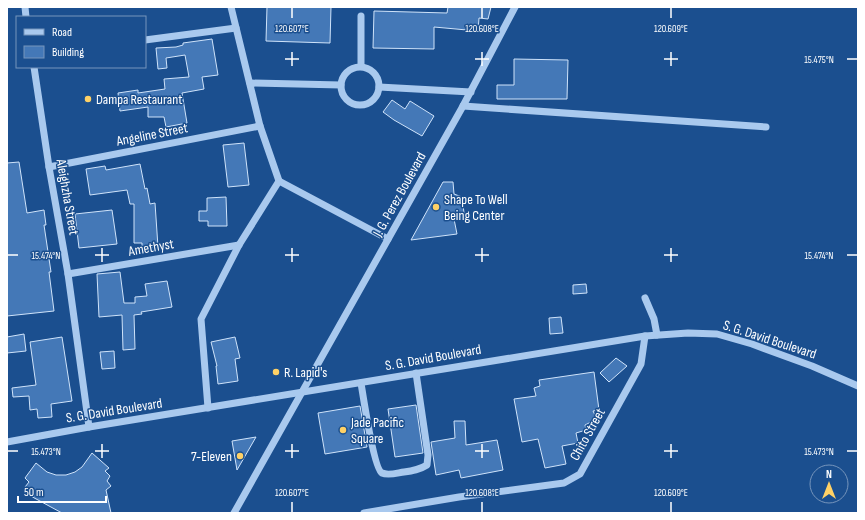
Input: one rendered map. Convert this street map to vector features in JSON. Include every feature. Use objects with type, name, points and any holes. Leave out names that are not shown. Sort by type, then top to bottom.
[{"type":"street","points":[[231,7],[260,126],[279,181],[388,239]]},
{"type":"street","name":"J. G. Perez Boulevard","points":[[234,513],[303,393],[471,92],[515,7]]},
{"type":"street","points":[[361,66],[362,16]]},
{"type":"street","points":[[146,40],[236,28]]},
{"type":"street","points":[[361,66],[372,71],[376,75],[379,81],[379,87],[374,99],[363,104],[356,104],[350,102],[345,97],[342,92],[341,85],[345,74],[349,70],[361,66]]},
{"type":"street","name":"Aleighzha Street","points":[[34,68],[49,167],[68,274],[89,427]]},
{"type":"street","points":[[250,83],[341,85]]},
{"type":"street","points":[[379,87],[471,92]]},
{"type":"street","points":[[463,106],[766,127]]},
{"type":"street","name":"Angeline Street","points":[[49,167],[260,126]]},
{"type":"street","points":[[208,408],[201,319],[239,246],[279,181]]},
{"type":"street","name":"Amethyst","points":[[68,274],[239,246]]},
{"type":"street","points":[[645,298],[654,319],[657,335]]},
{"type":"street","name":"S. G. David Boulevard","points":[[7,442],[416,373],[657,335],[688,333],[717,334],[752,344],[812,366],[858,386]]},
{"type":"street","name":"Chito Street","points":[[366,513],[460,497],[564,483],[580,474],[641,364],[645,336]]},
{"type":"street","points":[[361,383],[378,470],[383,473],[394,474],[420,470],[427,465],[428,455],[416,373]]},
{"type":"building","points":[[267,7],[331,7],[330,43],[266,41]]},
{"type":"building","points":[[448,7],[491,7],[488,19],[479,18],[478,31],[434,27],[434,49],[373,48],[374,11],[447,13]]},
{"type":"building","points":[[212,39],[218,75],[202,77],[204,89],[182,93],[187,123],[166,127],[164,117],[148,117],[148,107],[120,111],[118,93],[138,90],[138,93],[165,89],[164,79],[189,77],[185,55],[166,58],[167,68],[158,69],[156,48],[176,47],[183,45],[183,43]]},
{"type":"building","points":[[514,59],[568,60],[567,99],[497,99],[497,85],[514,85]]},
{"type":"building","points":[[392,100],[405,109],[410,101],[434,116],[422,136],[383,112]]},
{"type":"building","points":[[244,143],[249,185],[228,187],[223,145]]},
{"type":"building","points":[[19,162],[27,213],[44,210],[46,225],[44,225],[51,272],[49,272],[54,311],[7,316],[7,163]]},
{"type":"building","points":[[140,164],[145,189],[147,188],[150,204],[155,203],[158,247],[142,249],[142,243],[134,243],[134,204],[130,204],[127,190],[90,195],[86,169],[105,166],[106,170]]},
{"type":"building","points":[[443,182],[453,182],[454,194],[462,197],[464,213],[454,219],[457,234],[411,240]]},
{"type":"building","points":[[226,197],[227,226],[208,226],[208,221],[199,221],[199,211],[207,211],[207,198]]},
{"type":"building","points":[[112,210],[117,244],[79,248],[75,214]]},
{"type":"building","points":[[120,272],[124,303],[135,303],[135,297],[147,296],[145,284],[167,281],[172,307],[141,312],[142,314],[134,315],[135,349],[123,350],[122,315],[99,317],[97,274]]},
{"type":"building","points":[[586,284],[587,293],[573,294],[573,285]]},
{"type":"building","points":[[561,317],[563,333],[550,334],[549,318]]},
{"type":"building","points":[[24,334],[26,351],[7,353],[7,337]]},
{"type":"building","points":[[62,337],[72,401],[51,404],[52,417],[38,418],[37,409],[30,410],[29,396],[13,397],[12,388],[36,385],[30,342]]},
{"type":"building","points":[[235,337],[240,358],[235,359],[238,381],[218,384],[217,366],[211,342]]},
{"type":"building","points":[[114,351],[115,368],[102,369],[100,352]]},
{"type":"building","points":[[616,358],[627,366],[609,382],[600,373]]},
{"type":"building","points":[[594,372],[599,410],[593,411],[597,419],[585,425],[586,430],[576,433],[578,443],[562,446],[566,464],[545,468],[538,439],[522,442],[514,399],[536,396],[534,388],[540,386],[539,380]]},
{"type":"building","points":[[416,405],[423,453],[395,457],[388,409]]},
{"type":"building","name":"Jade Pacific Square","points":[[360,406],[367,447],[325,454],[318,413]]},
{"type":"building","points":[[454,421],[465,421],[466,445],[497,440],[503,470],[461,478],[459,470],[436,475],[431,442],[455,438]]},
{"type":"building","name":"7-Eleven","points":[[256,437],[237,470],[232,441]]},
{"type":"building","points":[[92,453],[109,468],[105,471],[110,476],[107,481],[111,486],[106,490],[111,513],[62,513],[27,494],[29,490],[25,487],[29,482],[25,478],[36,463],[47,472],[56,475],[66,475],[75,472],[82,467]]},
{"type":"place","name":"Dampa Restaurant","points":[[88,99]]},
{"type":"place","name":"Shape To Well Being Center","points":[[436,207]]},
{"type":"place","name":"R. Lapid's","points":[[276,372]]},
{"type":"place","name":"Jade Pacific Square","points":[[343,430]]},
{"type":"place","name":"7-Eleven","points":[[240,456]]}]
